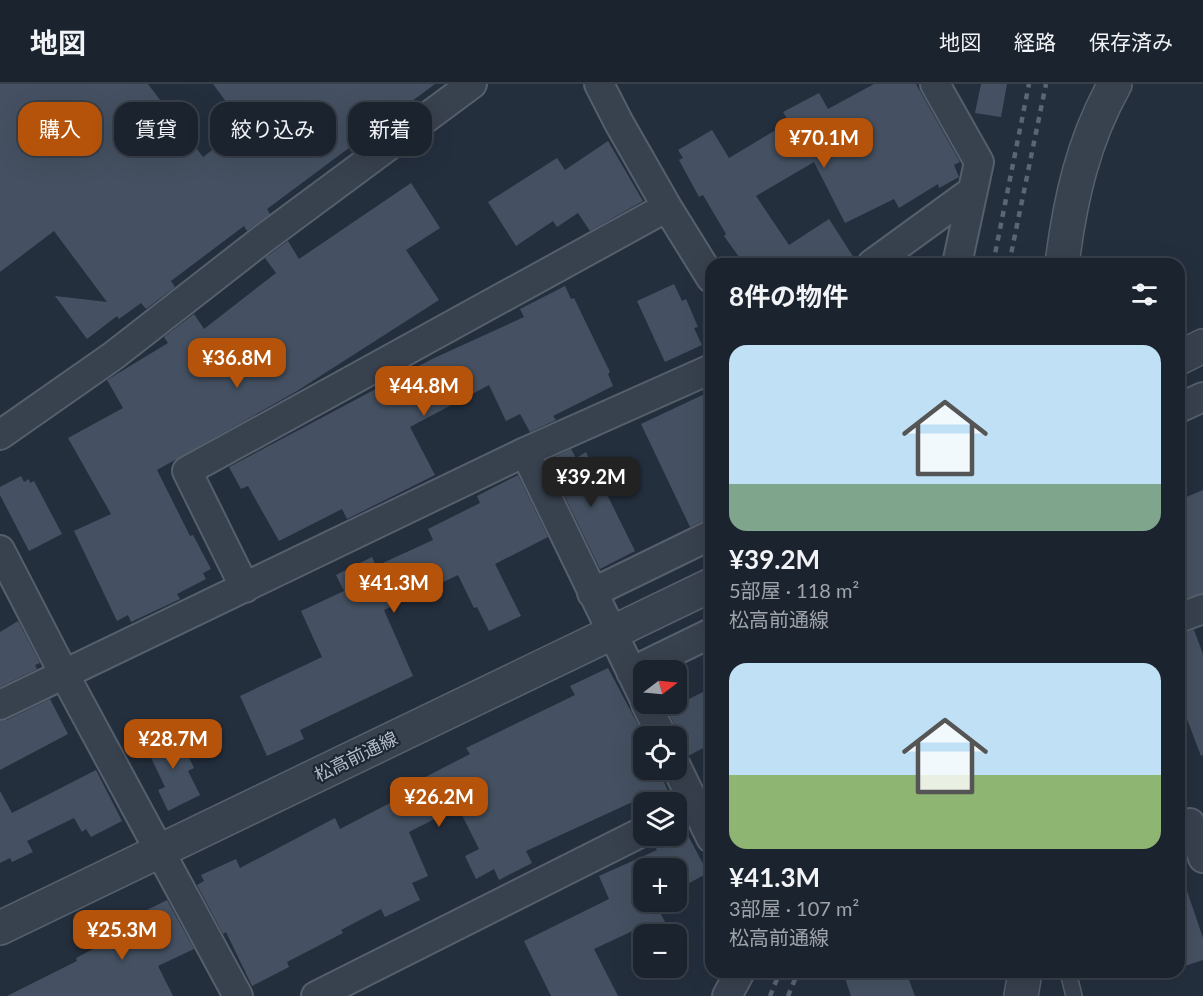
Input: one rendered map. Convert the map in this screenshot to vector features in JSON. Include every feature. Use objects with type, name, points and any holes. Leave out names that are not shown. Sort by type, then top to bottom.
[{"type":"street","points":[[0,435],[113,356],[264,239],[472,84]]},
{"type":"street","points":[[599,84],[667,207],[705,268]]},
{"type":"street","points":[[935,84],[979,162],[958,258]]},
{"type":"street","points":[[1063,258],[1080,164],[1100,111],[1115,84]]},
{"type":"street","points":[[880,258],[971,192]]},
{"type":"street","points":[[245,588],[187,471],[667,207]]},
{"type":"street","points":[[1185,355],[1203,346]]},
{"type":"street","points":[[0,705],[525,453],[705,372]]},
{"type":"street","points":[[1185,405],[1203,397]]},
{"type":"street","points":[[525,453],[633,676]]},
{"type":"street","points":[[592,593],[705,538]]},
{"type":"street","points":[[0,550],[159,853],[238,996]]},
{"type":"street","name":"松高前通線","points":[[0,928],[705,588]]},
{"type":"street","points":[[1185,616],[1203,609]]},
{"type":"street","points":[[631,672],[705,636]]},
{"type":"street","points":[[687,810],[705,831]]},
{"type":"street","points":[[1191,822],[1203,858]]},
{"type":"street","points":[[316,996],[633,837]]},
{"type":"street","points":[[727,996],[737,978]]},
{"type":"street","points":[[1020,996],[1024,978]]},
{"type":"lane","points":[[1070,978],[1074,996]]},
{"type":"building","points":[[0,84],[148,84],[162,102],[114,102],[114,156],[198,156],[198,150],[203,157],[210,152],[210,156],[336,156],[336,102],[226,102],[213,84],[435,84],[411,102],[348,102],[348,149],[267,209],[270,214],[247,231],[244,226],[171,281],[175,287],[146,309],[141,303],[119,319],[117,316],[87,339],[55,296],[107,302],[54,231],[0,272]]},
{"type":"building","points":[[874,84],[916,84],[960,162],[954,165],[959,177],[939,188],[938,184],[899,208],[894,199],[845,223],[814,162],[756,196],[789,245],[829,219],[854,258],[740,258],[724,236],[726,234],[703,195],[699,197],[679,160],[683,158],[678,150],[712,130],[729,158],[789,122],[783,112],[819,93],[828,109]]},
{"type":"building","points":[[981,84],[1007,84],[1001,117],[975,113]]},
{"type":"building","points":[[608,141],[643,201],[590,231],[578,213],[557,227],[553,221],[516,246],[488,202],[557,158],[565,170]]},
{"type":"building","points":[[411,183],[440,228],[406,250],[439,300],[297,391],[157,470],[190,536],[193,535],[211,569],[203,573],[206,579],[177,594],[180,599],[131,622],[128,615],[117,621],[74,531],[111,514],[68,438],[123,408],[107,380],[168,343],[164,337],[194,314],[204,329],[276,273],[265,258],[273,252],[288,241],[299,259]]},
{"type":"building","points":[[674,284],[682,301],[686,299],[698,327],[694,328],[702,345],[665,362],[637,301]]},
{"type":"building","points":[[565,286],[571,299],[574,298],[610,372],[608,374],[613,386],[553,416],[556,420],[530,432],[520,414],[506,421],[489,385],[410,427],[435,475],[347,519],[342,509],[279,541],[248,486],[241,489],[229,467],[432,359],[524,317],[520,309]]},
{"type":"building","points":[[705,394],[705,520],[690,527],[641,424]]},
{"type":"building","points":[[571,449],[576,458],[586,452],[635,551],[600,569],[547,460]]},
{"type":"building","points":[[518,475],[548,537],[495,564],[521,616],[489,631],[477,607],[474,608],[458,575],[384,610],[413,676],[300,730],[304,739],[267,756],[240,696],[322,657],[301,611],[344,591],[336,575],[372,557],[376,566],[433,540],[428,529],[480,503],[477,496]]},
{"type":"building","points":[[21,476],[24,482],[29,479],[30,483],[34,481],[62,534],[29,551],[0,495],[0,487]]},
{"type":"building","points":[[1203,490],[1203,593],[1185,598],[1185,498]]},
{"type":"building","points":[[18,621],[40,663],[35,665],[37,669],[0,687],[0,632]]},
{"type":"building","points":[[1194,630],[1203,654],[1203,755],[1201,756],[1185,714],[1185,632]]},
{"type":"building","points":[[608,668],[639,726],[633,726],[633,780],[663,780],[669,792],[633,792],[633,802],[526,851],[532,863],[499,880],[494,869],[476,879],[465,856],[479,849],[458,807],[409,832],[428,876],[412,883],[420,900],[385,917],[381,909],[341,930],[343,933],[287,962],[289,967],[252,986],[226,932],[223,934],[197,885],[204,881],[201,875],[236,859],[240,868],[335,818],[340,829],[411,792],[408,786],[470,754],[466,748],[575,695],[570,686]]},
{"type":"building","points":[[705,691],[705,747],[688,756],[687,726],[675,726],[669,714],[687,714],[687,700]]},
{"type":"building","points":[[50,699],[68,734],[0,770],[0,721],[7,720]]},
{"type":"building","points":[[176,730],[194,768],[188,771],[200,795],[168,811],[158,790],[165,787],[145,745]]},
{"type":"building","points":[[96,770],[122,821],[91,837],[86,829],[82,832],[74,818],[27,841],[33,852],[12,862],[10,858],[0,863],[0,791],[12,813]]},
{"type":"building","points":[[687,834],[705,867],[705,875],[687,884],[687,858],[639,858],[657,850],[656,848],[660,846],[687,846]]},
{"type":"building","points":[[633,861],[633,912],[660,912],[666,924],[633,924],[633,931],[594,949],[618,996],[551,996],[524,941],[609,899],[599,876]]},
{"type":"building","points":[[1185,885],[1203,938],[1203,960],[1185,966]]},
{"type":"building","points":[[167,900],[194,949],[158,966],[173,996],[7,996],[77,961],[76,958],[132,928],[127,920]]},
{"type":"building","points":[[845,978],[908,978],[915,996],[851,996]]},
{"type":"railway","points":[[994,258],[1029,84]]},
{"type":"railway","points":[[1010,258],[1046,84]]},
{"type":"railway","points":[[770,996],[778,978]]},
{"type":"railway","points":[[788,996],[796,978]]}]
